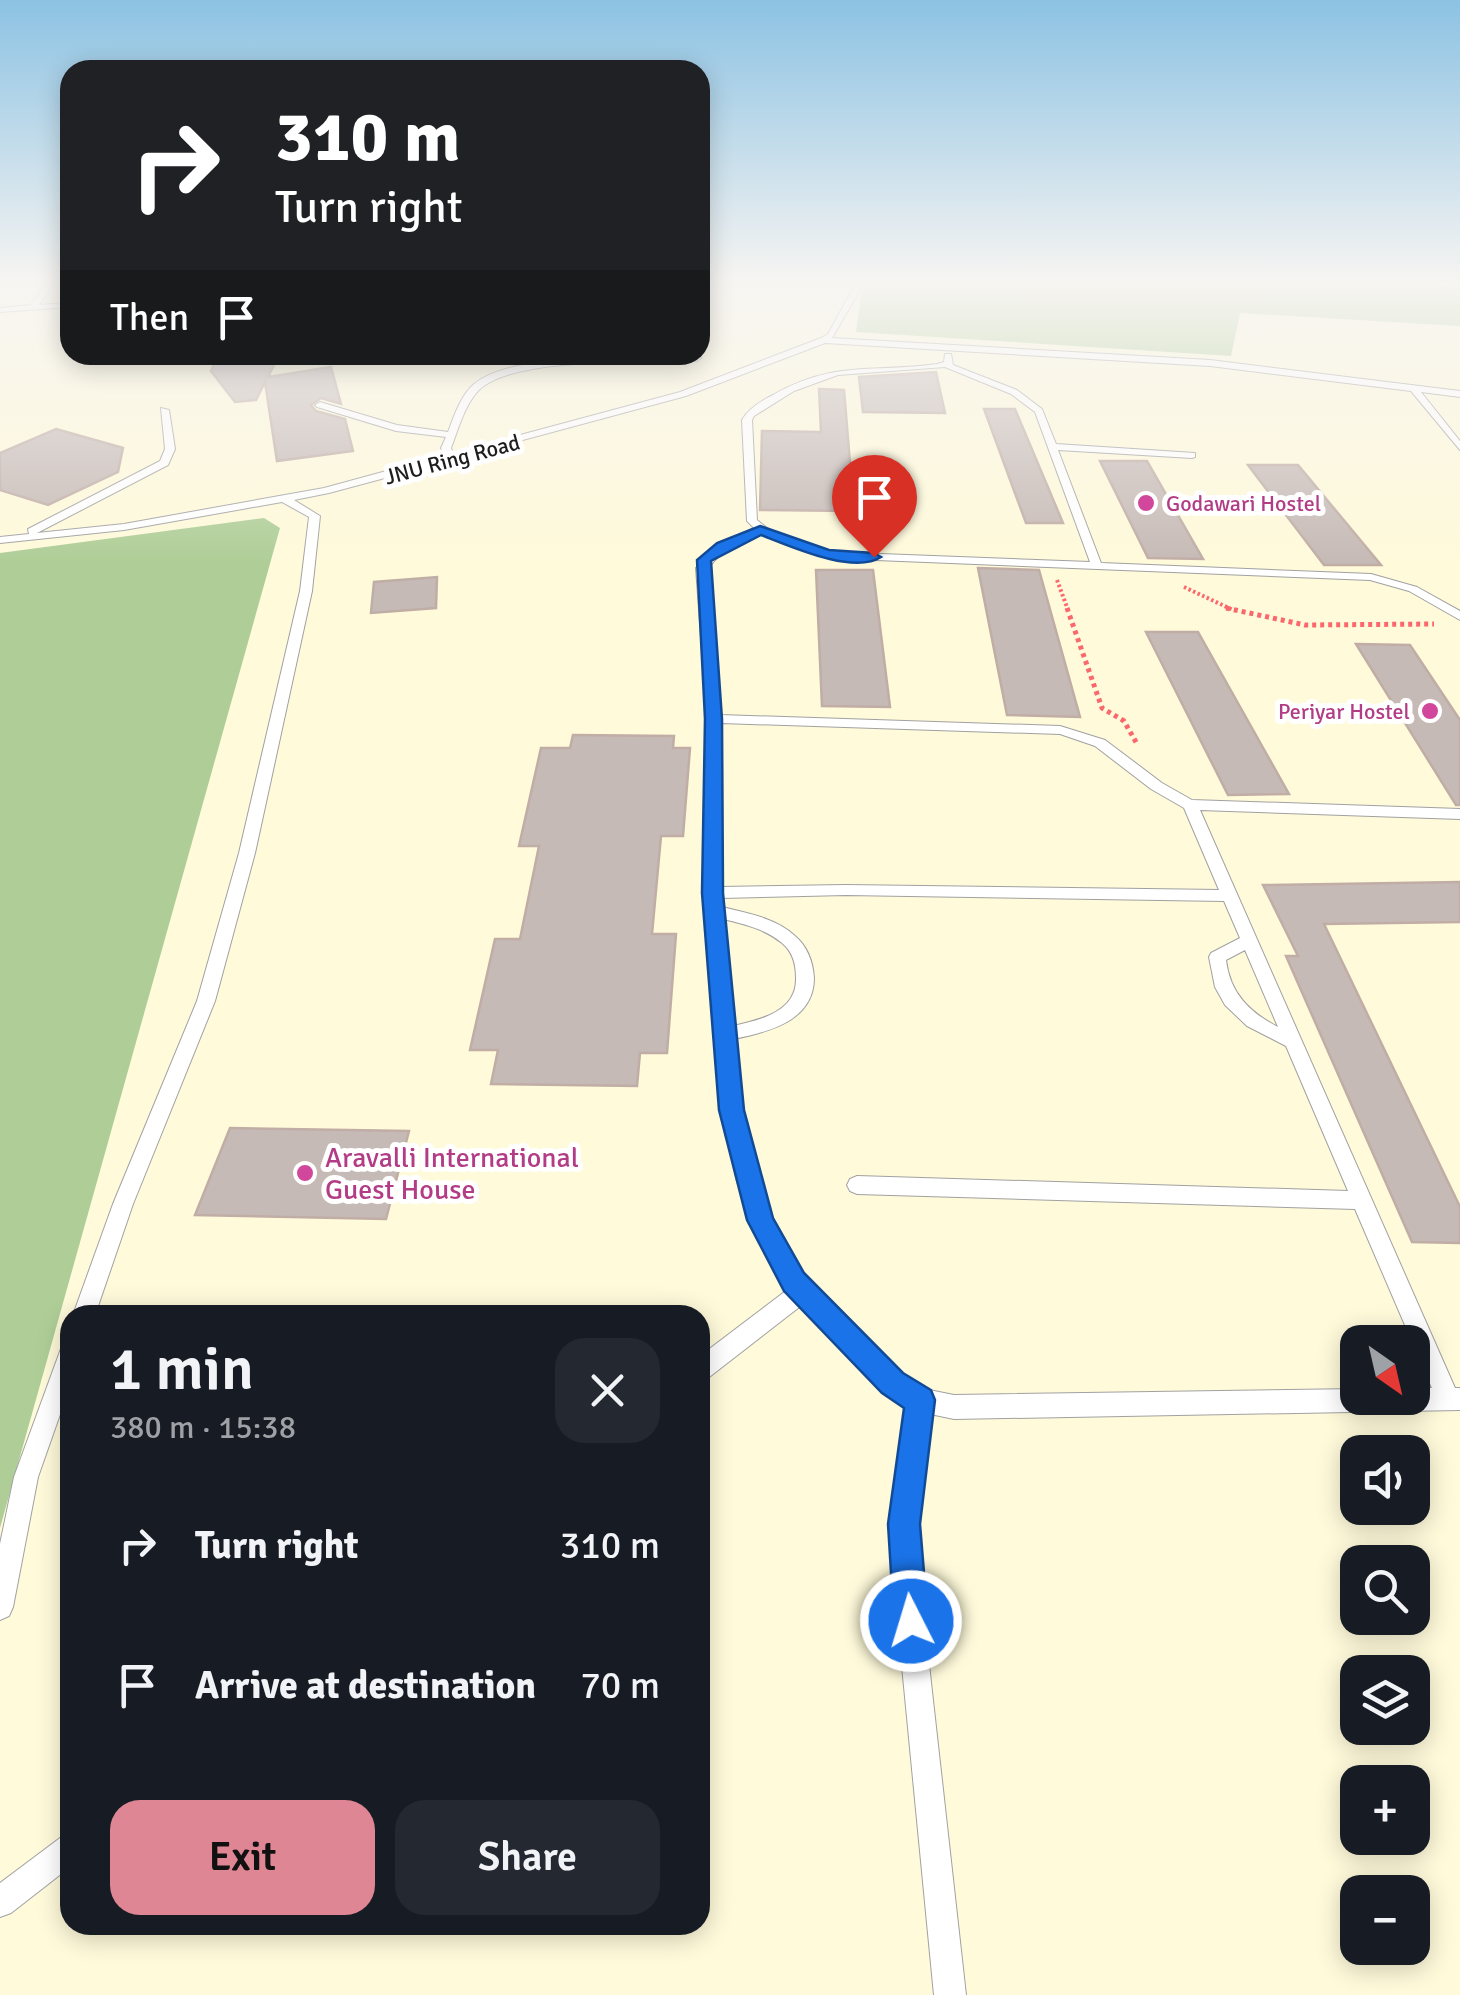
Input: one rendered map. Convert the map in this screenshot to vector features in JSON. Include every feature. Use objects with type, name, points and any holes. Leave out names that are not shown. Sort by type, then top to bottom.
[{"type":"lane","points":[[452,460],[446,448],[472,391],[492,376]]},
{"type":"lane","points":[[707,376],[711,385]]},
{"type":"lane","name":"JNU Ring Road","points":[[0,540],[124,527],[325,492],[452,460],[733,376]]},
{"type":"lane","points":[[831,376],[792,389],[746,420],[749,512],[760,530],[827,555],[1371,577],[1413,589],[1460,616]]},
{"type":"lane","points":[[976,376],[1014,392],[1035,406],[1097,567]]},
{"type":"lane","points":[[1309,376],[1460,394]]},
{"type":"lane","points":[[1415,390],[1460,447]]},
{"type":"lane","points":[[320,404],[396,428],[451,435]]},
{"type":"lane","points":[[18,538],[164,463],[170,449],[164,410]]},
{"type":"lane","points":[[1054,448],[1192,455]]},
{"type":"lane","points":[[88,1305],[206,1001],[247,853],[306,591],[316,516],[325,492]]},
{"type":"lane","points":[[285,499],[316,516]]},
{"type":"lane","points":[[760,530],[722,546],[704,560],[702,568],[714,719],[714,902],[732,1110],[747,1181],[775,1251],[803,1292],[893,1383],[920,1400],[954,1407],[1454,1399],[1190,805]]},
{"type":"lane","points":[[714,719],[1080,733],[1120,753],[1164,791],[1190,805],[1460,814]]},
{"type":"lane","points":[[714,902],[846,890],[1231,896]]},
{"type":"lane","points":[[714,902],[786,937],[804,963],[807,985],[792,1012],[773,1024],[725,1034]]},
{"type":"lane","points":[[1250,940],[1217,957],[1223,986],[1244,1016],[1294,1042]]},
{"type":"lane","points":[[858,1185],[1363,1200]]},
{"type":"lane","points":[[710,1362],[803,1292]]},
{"type":"lane","points":[[0,1607],[26,1477],[60,1382]]},
{"type":"lane","points":[[920,1400],[904,1524],[907,1584],[950,1995]]},
{"type":"lane","points":[[0,1902],[60,1856]]},
{"type":"path","points":[[1052,565],[1102,708],[1124,721],[1164,791]]},
{"type":"path","points":[[1156,569],[1209,604],[1272,622],[1440,624]]},
{"type":"shaded area","points":[[0,376],[1460,376],[1460,1995],[0,1995]]},
{"type":"green space","points":[[264,518],[280,528],[0,1528],[0,553]]},
{"type":"building","points":[[215,376],[333,376],[341,404],[321,398],[311,405],[316,411],[345,419],[353,451],[277,461],[265,382],[256,400],[235,402]]},
{"type":"building","points":[[937,376],[945,413],[863,412],[859,377]]},
{"type":"building","points":[[819,389],[844,390],[854,511],[760,510],[762,431],[821,432]]},
{"type":"building","points":[[984,409],[1015,409],[1063,523],[1026,523]]},
{"type":"building","points":[[56,429],[123,448],[118,472],[48,505],[0,490],[0,453]]},
{"type":"building","points":[[1100,461],[1147,461],[1203,559],[1148,558]]},
{"type":"building","points":[[1248,465],[1298,465],[1381,565],[1324,565]]},
{"type":"building","points":[[978,568],[1039,570],[1080,717],[1007,715]]},
{"type":"building","points":[[816,570],[873,570],[890,707],[822,706]]},
{"type":"building","points":[[437,577],[436,608],[371,613],[374,582]]},
{"type":"building","points":[[1146,632],[1198,632],[1289,794],[1228,795]]},
{"type":"building","points":[[1356,644],[1410,645],[1460,720],[1460,805],[1456,805]]},
{"type":"building","points":[[573,735],[674,736],[673,748],[690,748],[683,836],[661,836],[652,934],[676,934],[667,1053],[640,1053],[637,1086],[491,1084],[498,1050],[470,1050],[495,939],[520,939],[539,846],[519,846],[541,748],[570,748]]},
{"type":"building","points":[[1460,882],[1460,922],[1324,924],[1460,1207],[1460,1243],[1412,1242],[1286,956],[1298,956],[1263,885]]},
{"type":"building","name":"Aravalli International Guest House","points":[[230,1128],[409,1131],[386,1219],[195,1215]]},
{"type":"place","name":"Godawari Hostel","points":[[1146,503]]},
{"type":"place","name":"Periyar Hostel","points":[[1430,711]]},
{"type":"place","name":"Aravalli International Guest House","points":[[305,1173]]},
{"type":"route","points":[[874,557],[827,555],[760,530],[722,546],[704,560],[714,719],[713,893],[732,1110],[760,1220],[794,1282],[893,1383],[920,1400],[904,1524],[911,1621]]}]
